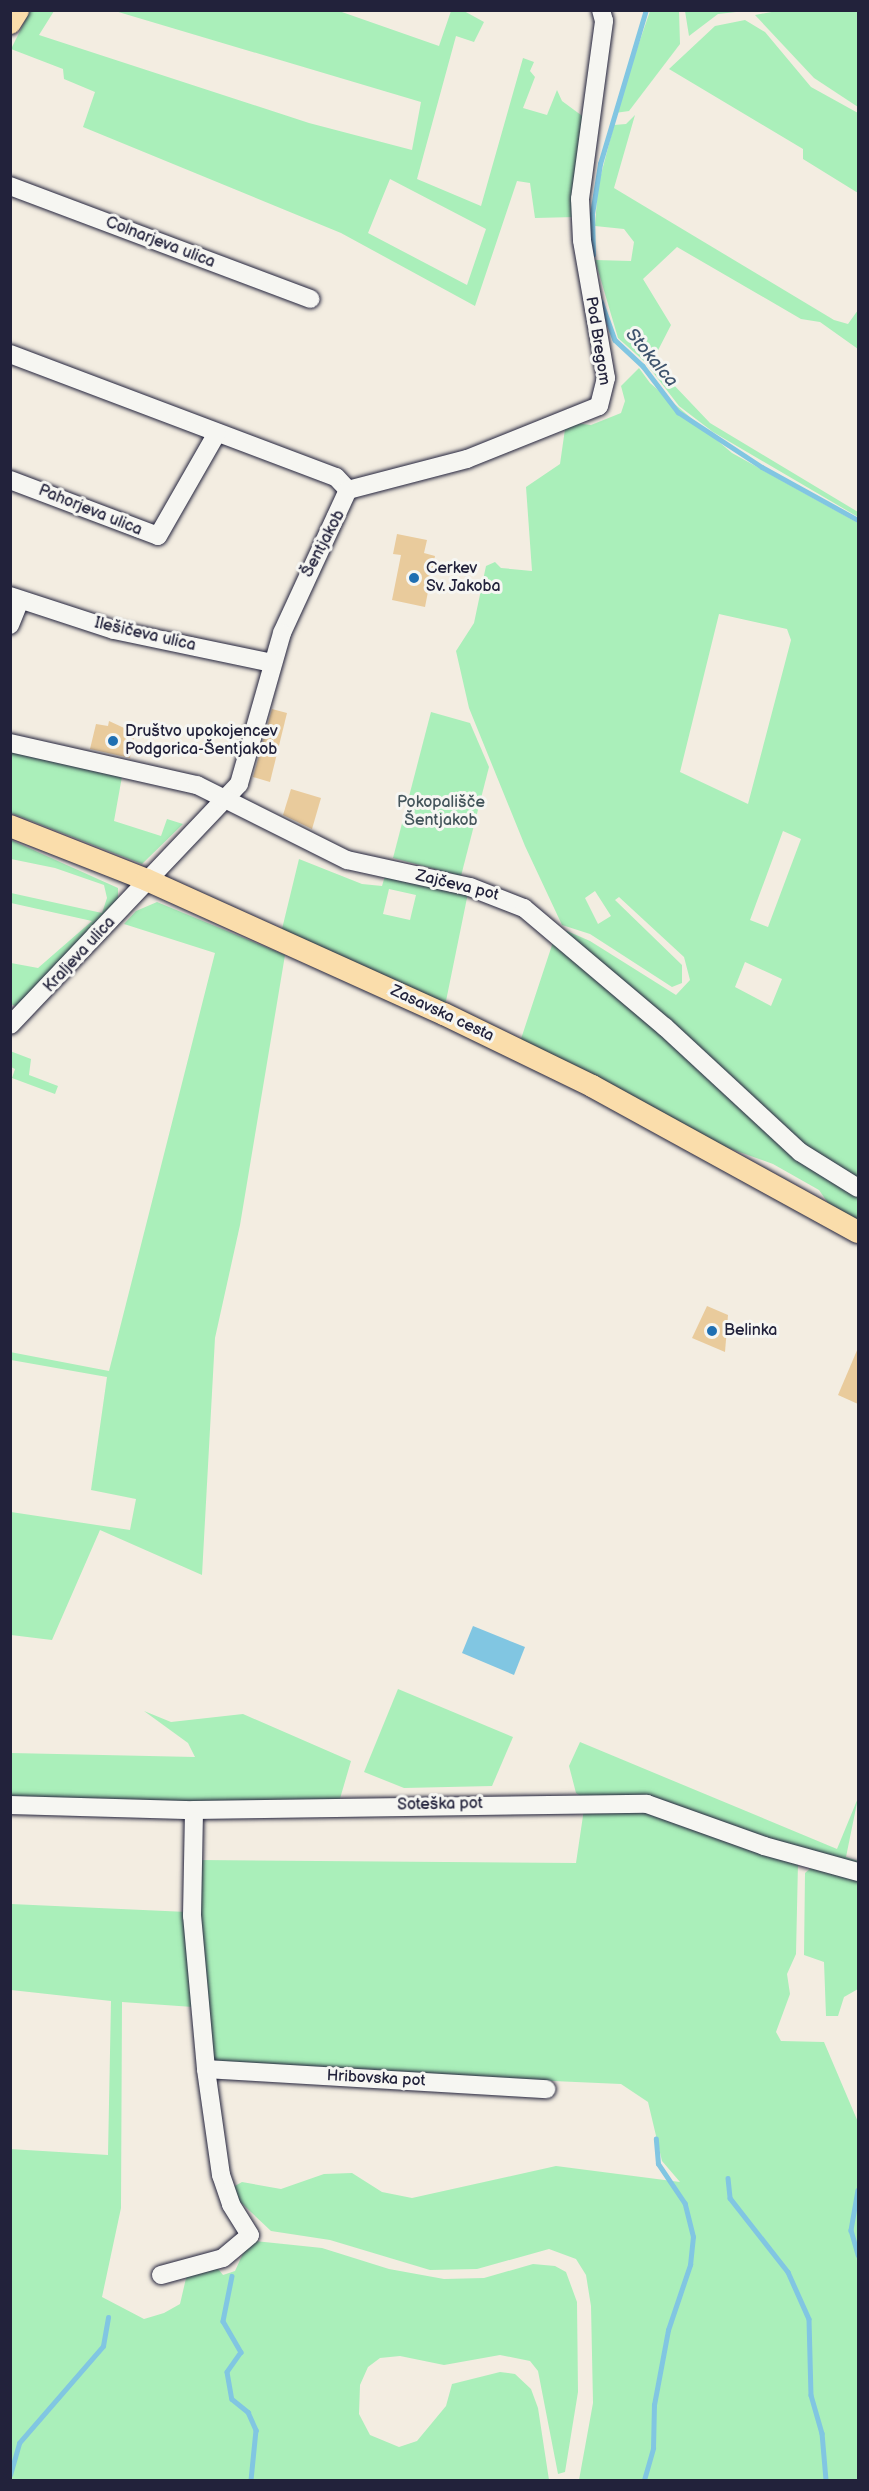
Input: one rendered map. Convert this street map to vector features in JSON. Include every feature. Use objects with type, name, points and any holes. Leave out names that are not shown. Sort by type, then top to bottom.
[{"type":"main road","points":[[10,23],[18,10]]},
{"type":"main road","name":"Zasavska cesta","points":[[10,826],[147,880],[592,1086],[858,1232]]},
{"type":"street","name":"Pod Bregom","points":[[348,490],[467,459],[599,406],[606,378],[582,240],[580,199],[604,21],[601,10]]},
{"type":"street","name":"Colnarjeva ulica","points":[[10,186],[310,299]]},
{"type":"street","name":"Šentjakob","points":[[10,354],[336,477],[348,490],[273,663],[242,779],[147,880]]},
{"type":"street","name":"Pahorjeva ulica","points":[[10,480],[158,536],[217,433]]},
{"type":"street","name":"Ilešičeva ulica","points":[[10,625],[15,598],[114,630],[273,663]]},
{"type":"street","name":"Zajčeva pot","points":[[10,743],[124,766],[225,795],[347,860],[470,887],[524,908],[665,1027],[800,1152],[858,1188]]},
{"type":"street","name":"Kraljeva ulica","points":[[10,1025],[147,880]]},
{"type":"street","name":"Soteška pot","points":[[10,1805],[194,1810],[647,1804],[764,1846],[858,1872]]},
{"type":"street","points":[[161,2275],[223,2258],[250,2235],[231,2204],[221,2175],[206,2069],[192,1916],[194,1810]]},
{"type":"street","name":"Hribovska pot","points":[[206,2069],[546,2089]]},
{"type":"green space","points":[[685,10],[745,11],[718,14],[689,36]]},
{"type":"green space","points":[[30,11],[54,11],[39,35],[309,123],[412,150],[421,102],[115,11],[339,11],[439,46],[451,11],[464,11],[484,22],[474,42],[456,36],[417,179],[481,206],[523,58],[534,62],[530,71],[535,77],[523,108],[547,115],[557,90],[562,101],[585,118],[575,217],[535,218],[530,183],[517,181],[475,306],[341,233],[83,127],[95,92],[64,79],[63,69],[11,49]],"holes":[[[390,179],[486,229],[467,285],[368,233]]]},
{"type":"green space","points":[[650,11],[679,11],[680,44],[629,111],[615,113]]},
{"type":"green space","points":[[777,11],[858,11],[858,107],[814,78],[755,15]]},
{"type":"green space","points":[[745,20],[765,32],[811,87],[858,113],[858,193],[803,159],[803,149],[669,69],[715,26]]},
{"type":"green space","points":[[635,115],[614,188],[834,320],[848,324],[858,310],[858,349],[820,322],[801,319],[677,247],[643,279],[671,325],[652,362],[710,423],[858,512],[858,517],[713,432],[679,406],[645,362],[618,338],[595,260],[631,261],[634,242],[624,229],[595,226],[598,186],[614,125],[626,124]]},
{"type":"green space","points":[[639,368],[650,383],[732,453],[858,523],[858,1184],[835,1171],[564,934],[567,931],[590,941],[676,995],[690,980],[684,957],[619,897],[615,900],[682,965],[682,983],[672,987],[590,934],[562,925],[525,846],[469,708],[456,651],[474,623],[486,566],[495,562],[501,568],[532,571],[526,487],[560,464],[566,422],[591,425],[621,413],[625,401],[621,386]],"holes":[[[719,614],[787,629],[791,640],[748,804],[680,772]],[[783,831],[801,839],[768,927],[750,920]],[[595,891],[611,916],[598,924],[585,898]],[[745,962],[782,979],[771,1006],[735,987]]]},
{"type":"green space","name":"Pokopališče Šentjakob","points":[[431,712],[470,723],[489,767],[461,876],[393,858]]},
{"type":"green space","points":[[10,749],[123,771],[114,821],[161,836],[167,819],[183,824],[142,864],[11,813]]},
{"type":"green space","points":[[11,840],[118,888],[118,902],[17,1007],[11,1004],[11,963],[38,968],[92,921],[11,903],[11,893],[102,913],[107,898],[104,885],[55,868],[11,859]]},
{"type":"green space","points":[[299,859],[362,884],[382,886],[385,876],[468,893],[446,1001],[442,1005],[286,933],[282,929]],"holes":[[[389,889],[416,895],[410,920],[383,914]]]},
{"type":"green space","points":[[157,902],[285,955],[240,1225],[215,1338],[202,1575],[100,1530],[52,1640],[11,1635],[11,1512],[130,1530],[136,1499],[91,1490],[107,1377],[11,1360],[10,1352],[109,1371],[215,953],[124,924],[136,911]]},
{"type":"green space","points":[[554,939],[858,1193],[858,1221],[828,1203],[819,1190],[773,1164],[717,1144],[520,1042]]},
{"type":"green space","points":[[10,1051],[31,1059],[29,1075],[58,1086],[55,1094],[12,1078],[15,1069],[11,1067]]},
{"type":"green space","points":[[398,1689],[513,1737],[492,1786],[404,1788],[364,1772]]},
{"type":"green space","points":[[144,1711],[171,1722],[243,1714],[351,1761],[339,1802],[11,1801],[11,1753],[195,1757],[188,1743]]},
{"type":"green space","points":[[580,1742],[837,1849],[858,1798],[846,1857],[858,1861],[858,1868],[715,1822],[588,1801],[576,1793],[569,1766]]},
{"type":"green space","points":[[584,1809],[648,1813],[798,1863],[796,1954],[787,1974],[790,1994],[776,2032],[781,2041],[824,2042],[858,2122],[858,2480],[579,2480],[593,2403],[591,2306],[586,2275],[576,2259],[549,2249],[477,2269],[430,2270],[330,2240],[271,2231],[235,2197],[233,2187],[242,2182],[281,2189],[324,2174],[352,2173],[382,2192],[412,2198],[556,2166],[680,2182],[662,2161],[648,2102],[621,2084],[214,2066],[206,2048],[198,1860],[576,1863]]},
{"type":"green space","points":[[812,1867],[858,1879],[858,1989],[844,1997],[838,2016],[826,2016],[824,1962],[804,1955],[805,1873]]},
{"type":"green space","points":[[11,1904],[187,1912],[193,2007],[122,2002],[121,2208],[102,2297],[144,2319],[164,2313],[180,2304],[187,2274],[215,2265],[223,2275],[235,2271],[245,2249],[255,2241],[322,2248],[389,2269],[444,2279],[484,2278],[533,2264],[555,2266],[566,2272],[577,2302],[578,2392],[565,2472],[558,2474],[538,2371],[530,2361],[500,2355],[444,2365],[400,2356],[380,2358],[368,2367],[360,2385],[359,2414],[370,2435],[399,2447],[417,2441],[446,2406],[452,2384],[500,2372],[515,2374],[531,2389],[538,2408],[549,2480],[11,2480],[10,2149],[108,2155],[111,2001],[11,1990]]},
{"type":"water","points":[[473,1626],[525,1647],[514,1675],[462,1653]]},
{"type":"building","name":"Cerkev Sv. Jakoba","points":[[397,534],[427,540],[424,553],[435,556],[425,607],[392,600],[401,555],[393,554]]},
{"type":"building","points":[[272,709],[287,713],[270,782],[253,777]]},
{"type":"building","name":"Društvo upokojencev Podgorica-Šentjakob","points":[[109,721],[135,733],[130,758],[90,749],[96,724],[108,726]]},
{"type":"building","points":[[291,789],[321,798],[312,829],[283,815]]},
{"type":"building","name":"Belinka","points":[[707,1306],[728,1315],[725,1352],[692,1338]]},
{"type":"building","points":[[858,1348],[858,1404],[838,1395]]},
{"type":"waterway","name":"Stokalca","points":[[593,255],[592,214],[600,164],[646,10]]},
{"type":"waterway","name":"Stokalca","points":[[601,301],[615,340],[643,366],[678,412],[762,467],[858,520]]},
{"type":"waterway","points":[[644,2480],[653,2448],[654,2405],[668,2330],[690,2265],[693,2237],[685,2204],[658,2164],[656,2139]]},
{"type":"waterway","points":[[728,2178],[730,2198],[788,2272],[809,2319],[811,2395],[822,2433],[826,2480]]},
{"type":"waterway","points":[[858,2190],[851,2230],[858,2255]]},
{"type":"waterway","points":[[232,2276],[223,2321],[241,2352],[227,2372],[232,2399],[248,2412],[256,2430],[251,2480]]},
{"type":"waterway","points":[[10,2475],[19,2443],[103,2346],[108,2317]]},
{"type":"place","name":"Cerkev Sv. Jakoba","points":[[414,578]]},
{"type":"place","name":"Društvo upokojencev Podgorica-Šentjakob","points":[[113,741]]},
{"type":"place","name":"Belinka","points":[[712,1331]]}]
